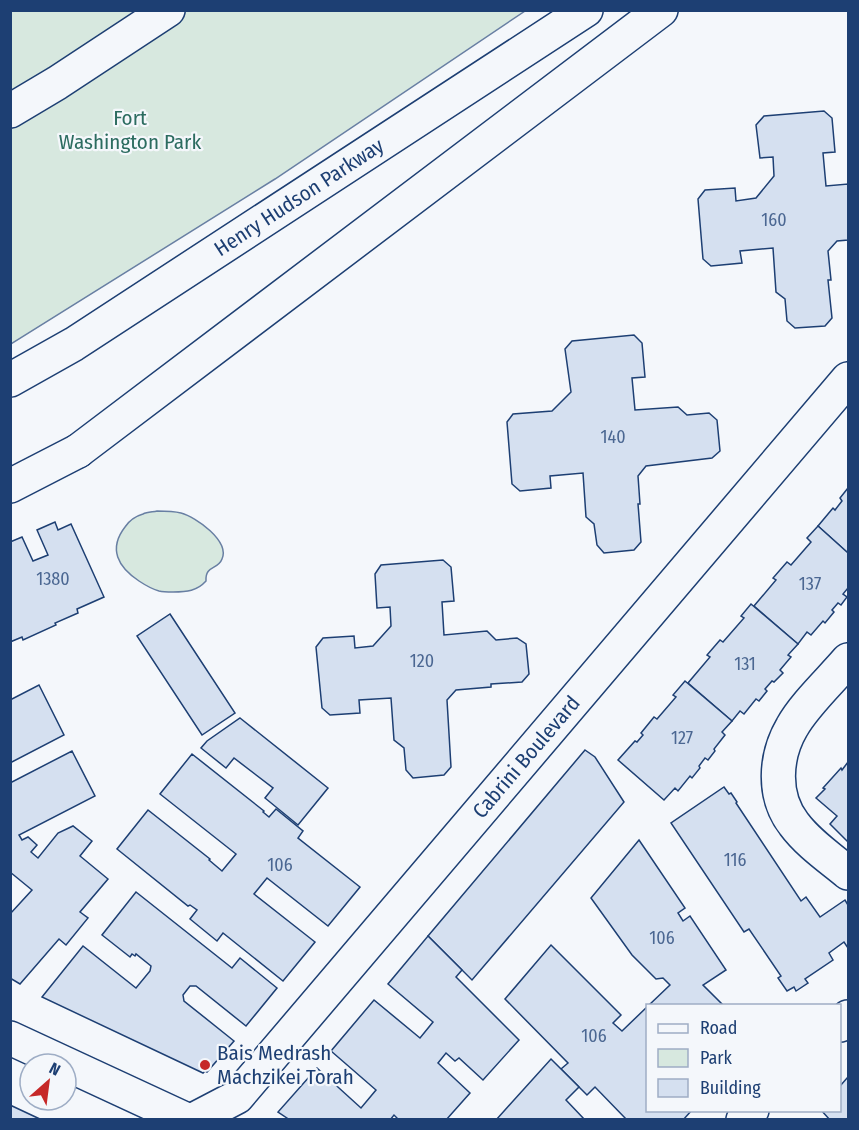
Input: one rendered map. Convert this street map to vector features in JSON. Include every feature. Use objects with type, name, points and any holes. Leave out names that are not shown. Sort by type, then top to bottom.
[{"type":"main road","points":[[10,111],[168,10]]},
{"type":"main road","name":"Henry Hudson Parkway","points":[[10,380],[93,332],[585,10]]},
{"type":"main road","points":[[10,486],[78,451],[661,10]]},
{"type":"main road","name":"Cabrini Boulevard","points":[[193,1119],[237,1097],[849,379]]},
{"type":"main road","points":[[849,660],[792,728],[778,771],[783,804],[793,823],[818,848],[849,873]]},
{"type":"main road","points":[[10,1038],[187,1119]]},
{"type":"green space","name":"Fort Washington Park","points":[[11,11],[525,11],[275,179],[11,344]]},
{"type":"green space","points":[[157,511],[181,513],[195,519],[210,531],[221,545],[222,559],[208,572],[206,581],[199,587],[183,592],[159,591],[139,581],[121,564],[116,550],[125,527],[138,516]]},
{"type":"building","points":[[824,111],[832,118],[835,152],[823,153],[826,186],[848,184],[848,240],[837,241],[828,251],[832,318],[825,326],[795,328],[787,321],[785,299],[776,292],[773,248],[740,251],[742,263],[711,266],[703,259],[698,199],[705,190],[735,188],[736,201],[756,198],[774,176],[773,157],[760,158],[756,125],[764,116]]},
{"type":"building","points":[[634,335],[642,343],[645,377],[632,378],[635,410],[678,407],[687,415],[709,413],[717,420],[720,451],[712,458],[646,466],[638,476],[641,542],[634,550],[604,553],[597,545],[594,524],[586,517],[583,473],[550,476],[551,488],[520,491],[512,484],[507,422],[513,414],[552,411],[571,392],[565,349],[572,341]]},
{"type":"building","points":[[848,488],[848,553],[818,526],[833,508],[835,510],[842,501],[840,498]]},
{"type":"building","points":[[55,522],[58,530],[71,524],[104,597],[77,609],[78,613],[55,623],[56,625],[23,640],[22,637],[10,642],[10,542],[22,537],[33,561],[48,555],[37,530]]},
{"type":"building","points":[[818,526],[848,553],[848,588],[843,594],[847,597],[841,605],[838,603],[832,610],[834,612],[825,623],[823,621],[811,635],[807,632],[798,644],[754,606],[776,580],[773,578],[787,562],[791,565],[811,542],[807,538]]},
{"type":"building","points":[[443,560],[451,567],[454,601],[442,602],[444,635],[487,631],[496,640],[517,638],[526,644],[529,674],[522,682],[456,690],[447,700],[451,767],[444,775],[413,778],[406,770],[404,748],[394,740],[391,698],[359,700],[360,713],[330,715],[322,708],[316,647],[323,638],[354,636],[355,648],[373,646],[391,626],[390,607],[377,608],[375,574],[381,565]]},
{"type":"building","points":[[751,604],[798,644],[788,655],[791,657],[780,670],[783,673],[765,689],[767,691],[759,701],[756,699],[744,714],[740,711],[732,721],[688,683],[710,657],[707,655],[720,640],[723,642],[744,618],[741,616]]},
{"type":"building","points":[[170,614],[235,713],[202,735],[137,636]]},
{"type":"building","points":[[685,681],[732,721],[722,732],[725,735],[708,760],[705,758],[692,778],[690,776],[678,791],[675,788],[664,800],[618,760],[643,735],[641,733],[654,717],[657,719],[676,697],[673,695]]},
{"type":"building","points":[[39,685],[64,735],[10,763],[10,700]]},
{"type":"building","points":[[240,718],[328,788],[298,825],[265,798],[273,788],[234,758],[226,768],[201,748],[207,741]]},
{"type":"building","points":[[585,750],[595,757],[624,802],[472,980],[428,936]]},
{"type":"building","points":[[72,751],[95,796],[19,835],[22,840],[28,837],[37,845],[31,852],[38,858],[58,833],[73,826],[92,841],[80,856],[108,879],[80,912],[88,918],[66,945],[59,939],[20,984],[10,978],[10,914],[32,890],[10,872],[10,783]]},
{"type":"building","points":[[192,754],[269,817],[276,809],[303,831],[298,838],[360,887],[328,926],[267,878],[254,894],[315,942],[283,981],[223,933],[217,941],[190,919],[197,910],[188,906],[117,849],[148,810],[222,871],[236,854],[160,794]]},
{"type":"building","points":[[848,762],[848,842],[830,824],[837,816],[816,798]]},
{"type":"building","points":[[724,787],[729,794],[731,793],[801,901],[806,897],[820,917],[845,900],[848,905],[848,948],[844,942],[829,953],[833,960],[805,979],[808,983],[796,991],[794,987],[787,991],[778,978],[781,976],[749,929],[744,932],[671,823]]},
{"type":"building","points":[[639,840],[685,908],[678,913],[683,921],[690,916],[726,970],[703,985],[722,1004],[650,1004],[670,985],[663,978],[656,979],[632,955],[591,898]]},
{"type":"building","points":[[136,892],[232,968],[240,958],[277,988],[246,1026],[196,986],[190,986],[183,995],[184,1001],[234,1041],[207,1072],[203,1073],[42,997],[83,946],[136,988],[150,971],[151,966],[136,954],[130,957],[102,935]]},
{"type":"building","points":[[428,936],[462,970],[456,977],[519,1040],[483,1080],[459,1058],[455,1061],[446,1053],[438,1063],[470,1093],[446,1120],[399,1120],[394,1115],[390,1120],[290,1120],[278,1112],[317,1068],[361,1108],[376,1090],[331,1051],[374,1000],[420,1038],[433,1022],[388,984]]},
{"type":"building","points":[[551,945],[621,1015],[613,1023],[622,1031],[646,1008],[646,1112],[690,1112],[683,1120],[627,1120],[595,1087],[587,1095],[561,1069],[568,1063],[505,999]]},
{"type":"building","points":[[551,1059],[579,1087],[566,1100],[585,1120],[496,1120]]},
{"type":"building","points":[[848,1077],[848,1120],[830,1120],[823,1112],[841,1112],[841,1085]]},
{"type":"building","points":[[10,1105],[18,1109],[18,1112],[25,1112],[42,1120],[10,1120]]},
{"type":"place","name":"Bais Medrash Machzikei Torah","points":[[205,1065]]}]
